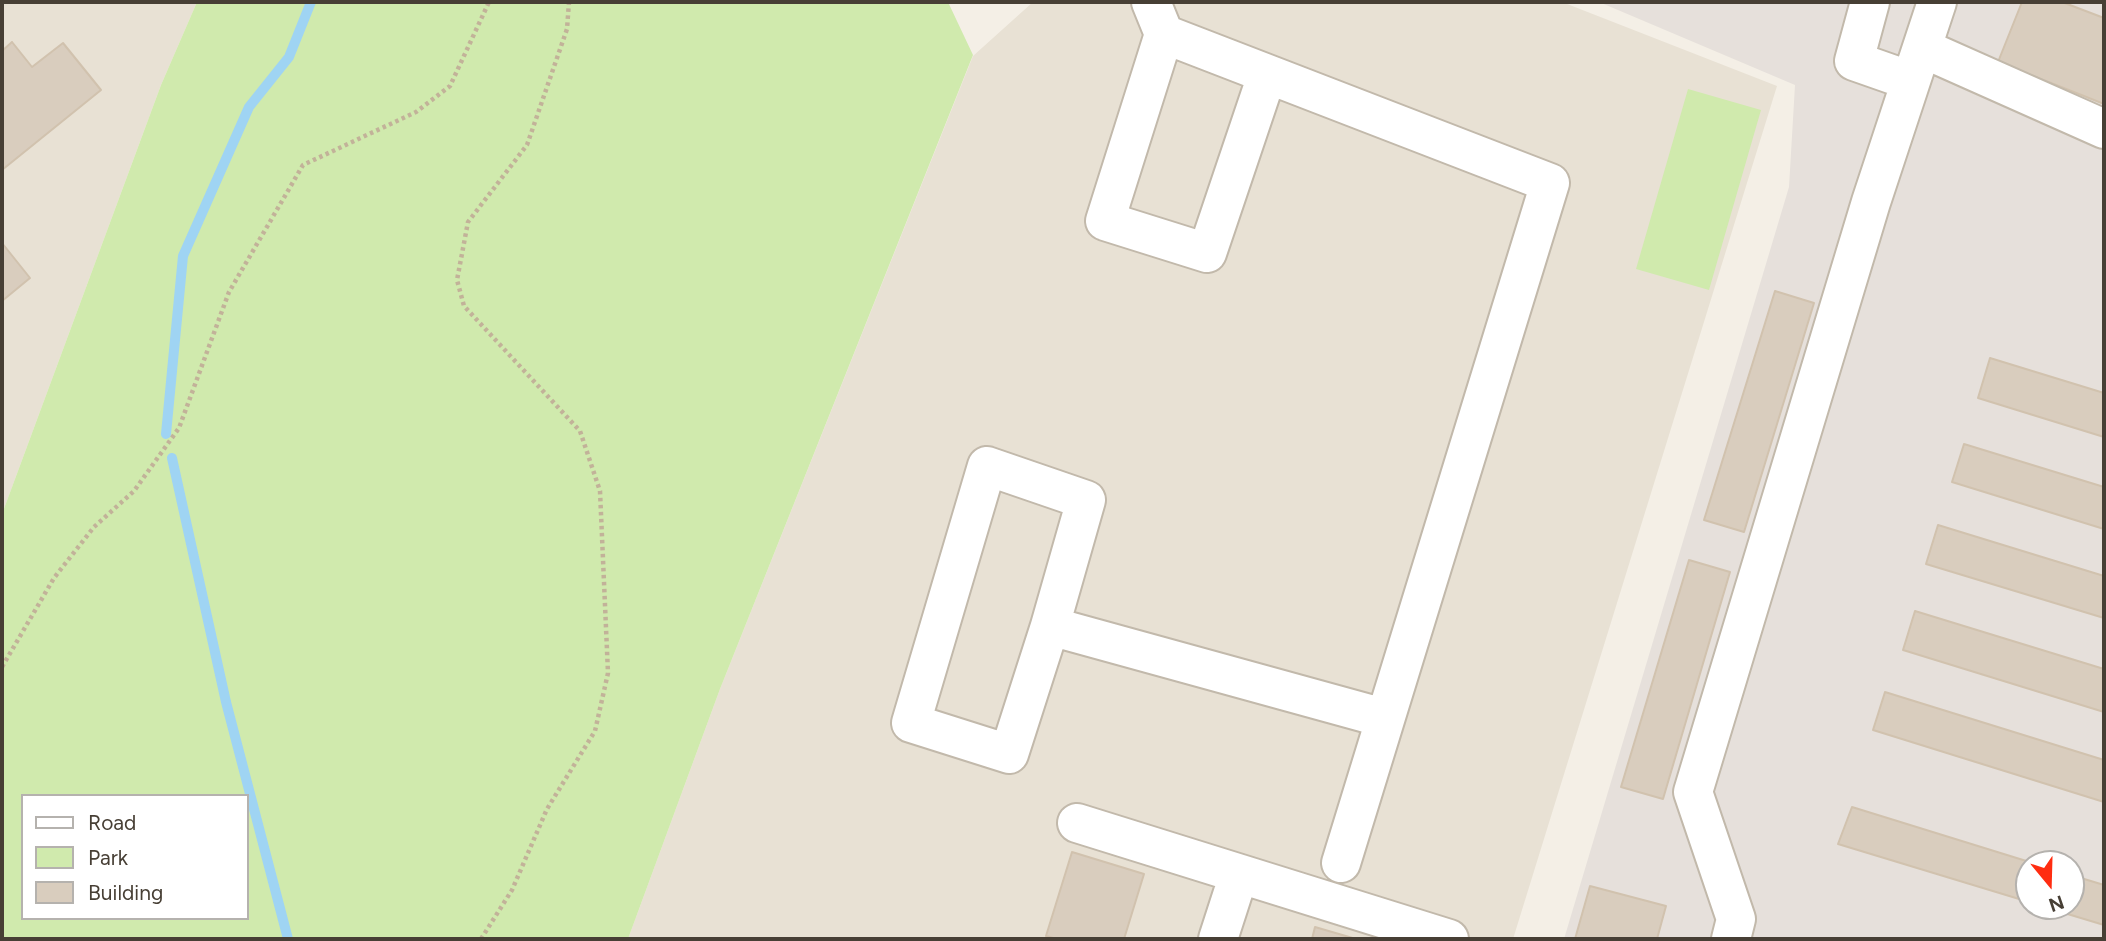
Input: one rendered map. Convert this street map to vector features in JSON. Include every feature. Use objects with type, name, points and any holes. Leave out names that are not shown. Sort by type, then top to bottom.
[{"type":"lane","points":[[1870,2],[1854,61],[1916,65],[2104,129]]},
{"type":"lane","points":[[1731,939],[1736,919],[1693,792],[1871,202],[1937,2]]},
{"type":"lane","points":[[1267,75],[1206,253],[1105,221],[1157,18],[1267,75],[1550,183],[1341,863]]},
{"type":"lane","points":[[987,466],[1086,500],[1050,626],[1009,754],[911,723],[987,466]]},
{"type":"lane","points":[[1050,626],[1384,718]]},
{"type":"lane","points":[[1077,823],[1450,939]]},
{"type":"lane","points":[[1219,939],[1239,873]]},
{"type":"path","points":[[2,667],[54,578],[94,527],[134,491],[179,428],[229,292],[303,165],[416,112],[450,86],[489,2]]},
{"type":"path","points":[[481,939],[512,890],[547,808],[595,731],[608,673],[600,491],[580,431],[464,306],[457,280],[468,222],[527,145],[567,29],[569,2]]},
{"type":"shaded area","points":[[2,2],[197,2],[161,85],[2,514]]},
{"type":"shaded area","points":[[1033,2],[1562,2],[1777,86],[1513,939],[628,939],[720,689],[973,56]]},
{"type":"shaded area","points":[[1599,2],[2104,2],[2104,939],[1564,939],[1789,187],[1795,85]]},
{"type":"green space","points":[[197,2],[948,2],[973,55],[720,689],[628,939],[2,939],[2,514],[161,85]]},
{"type":"green space","points":[[1688,89],[1761,110],[1709,290],[1636,269]]},
{"type":"building","points":[[2022,2],[2062,2],[2104,18],[2104,104],[1998,62]]},
{"type":"building","points":[[12,42],[32,67],[63,43],[101,90],[2,170],[2,51]]},
{"type":"building","points":[[2,243],[30,278],[2,301]]},
{"type":"building","points":[[1775,291],[1814,303],[1744,532],[1704,520]]},
{"type":"building","points":[[1990,358],[2104,393],[2104,437],[1978,398]]},
{"type":"building","points":[[1964,444],[2104,487],[2104,529],[1952,482]]},
{"type":"building","points":[[1938,525],[2104,576],[2104,618],[1926,564]]},
{"type":"building","points":[[1689,560],[1730,572],[1663,799],[1621,787]]},
{"type":"building","points":[[1915,611],[2104,669],[2104,712],[1903,650]]},
{"type":"building","points":[[1885,692],[2104,760],[2104,802],[1873,730]]},
{"type":"building","points":[[1852,807],[2015,857],[2015,898],[1838,844]]},
{"type":"building","points":[[1072,852],[1144,874],[1124,939],[1057,939],[1046,936]]},
{"type":"building","points":[[2085,879],[2104,885],[2104,925],[2085,919]]},
{"type":"building","points":[[1590,886],[1666,906],[1657,939],[1575,939]]},
{"type":"building","points":[[1315,927],[1356,939],[1312,939]]},
{"type":"waterway","points":[[166,434],[183,256],[249,107],[289,57],[311,2]]},
{"type":"waterway","points":[[172,458],[226,702],[288,939]]}]
